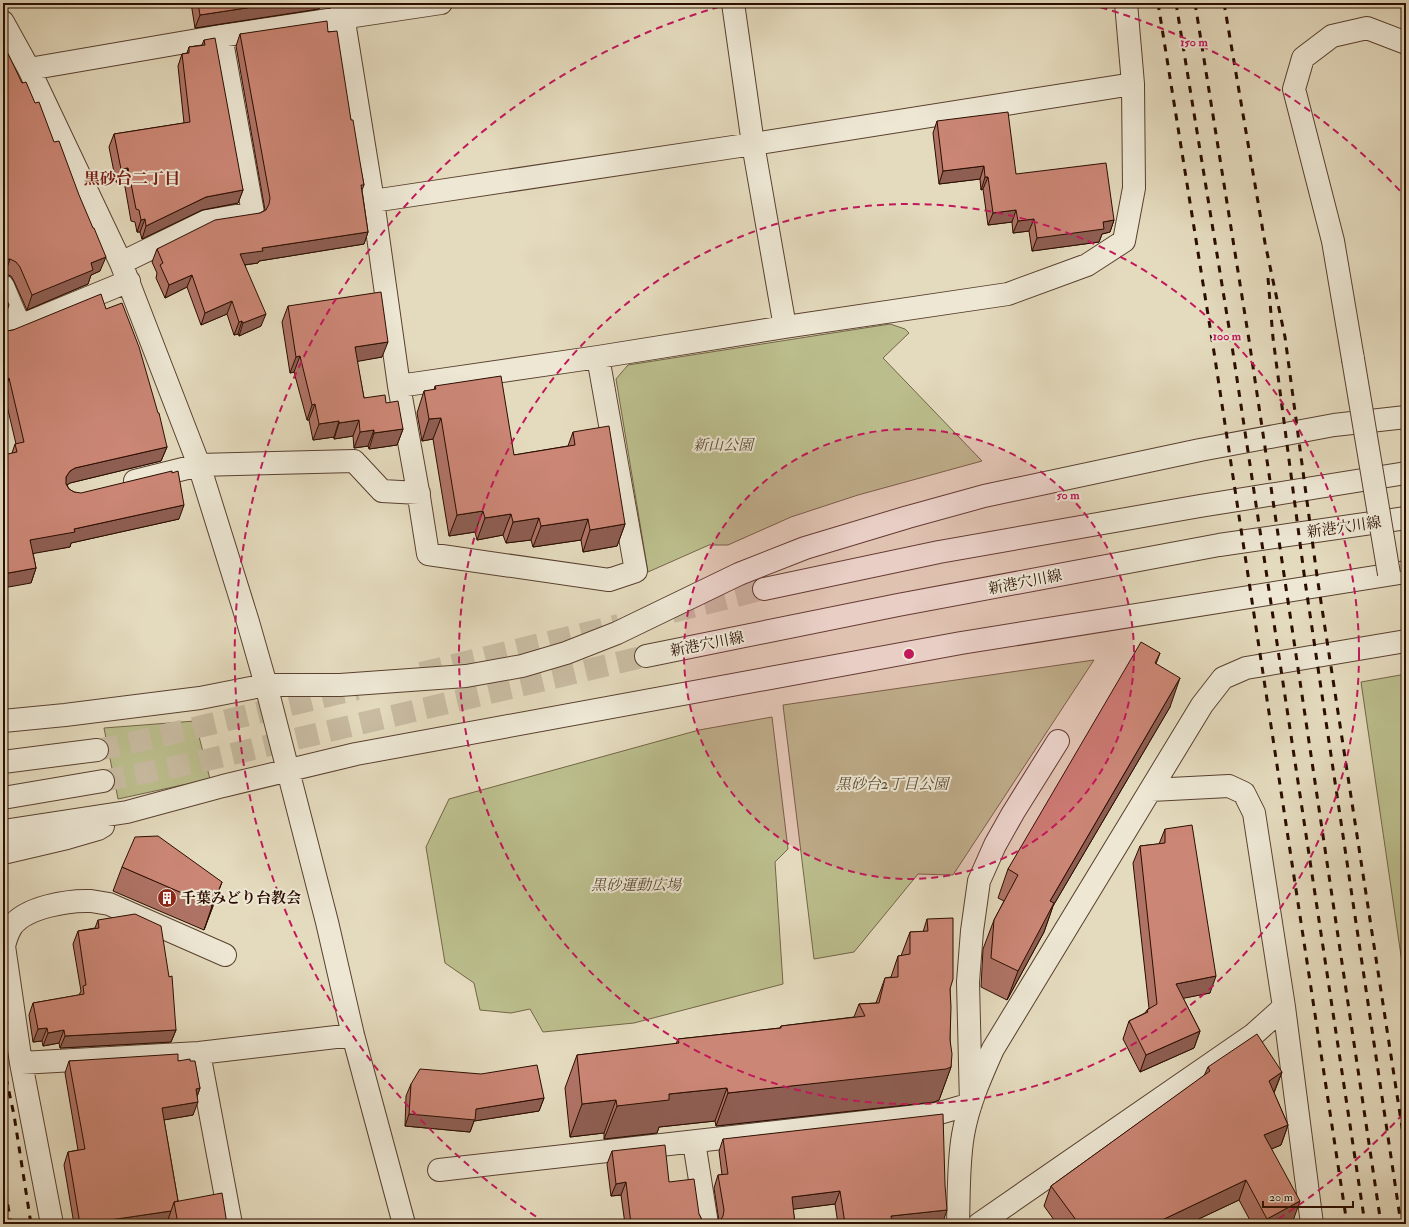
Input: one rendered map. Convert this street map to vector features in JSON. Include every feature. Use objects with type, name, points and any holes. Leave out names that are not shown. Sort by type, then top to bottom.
[{"type":"street","points":[[29,70],[221,36],[342,11],[441,3]]},
{"type":"street","points":[[733,3],[753,144],[785,327]]},
{"type":"street","points":[[399,386],[1008,294],[1087,265],[1124,241],[1134,188],[1133,84],[1126,3]]},
{"type":"street","points":[[342,11],[373,201],[399,386],[428,554],[609,580],[636,571],[598,357]]},
{"type":"street","points":[[3,22],[29,70],[125,272],[199,465],[266,685],[325,914],[353,1035],[404,1224]]},
{"type":"street","points":[[3,831],[127,812],[364,753],[961,643],[1398,573],[1353,359],[1332,241],[1294,88],[1303,58],[1332,36],[1367,28],[1406,43]]},
{"type":"street","points":[[3,286],[11,330],[125,272],[207,221],[253,214],[221,36]]},
{"type":"street","points":[[373,201],[753,144],[1133,84]]},
{"type":"street","points":[[3,721],[65,715],[200,698],[266,685],[340,686],[466,676],[522,666],[566,653],[617,633],[739,574],[805,548],[908,517],[984,496],[1200,450],[1334,425],[1406,417]]},
{"type":"street","points":[[115,486],[199,465],[354,461],[382,491],[418,493]]},
{"type":"street","points":[[764,589],[954,549],[1200,506],[1406,474]]},
{"type":"street","name":"新港穴川線","points":[[646,656],[898,605],[1211,547],[1406,518]]},
{"type":"street","points":[[958,1224],[963,1134],[971,1104],[993,1049],[1202,705],[1223,678],[1246,668],[1406,641]]},
{"type":"street","points":[[971,1104],[968,982],[972,931],[979,881],[994,845],[1058,741]]},
{"type":"street","points":[[3,762],[97,750]]},
{"type":"street","points":[[3,798],[104,781]]},
{"type":"street","points":[[1151,790],[1229,786],[1244,793],[1254,813],[1284,1007],[1312,1224]]},
{"type":"street","points":[[3,853],[98,829],[127,812]]},
{"type":"street","points":[[52,1224],[21,1063],[4,946],[7,935],[13,925],[22,917],[34,910],[72,902],[90,901],[109,904],[225,955]]},
{"type":"street","points":[[979,1224],[1254,1034],[1284,1007]]},
{"type":"street","points":[[21,1063],[199,1053],[353,1035]]},
{"type":"street","points":[[199,1053],[230,1224]]},
{"type":"street","points":[[439,1170],[936,1114],[971,1104]]},
{"type":"street","points":[[694,1142],[707,1224]]},
{"type":"green space","name":"新山公園","points":[[890,324],[905,329],[909,333],[883,358],[982,461],[858,495],[791,517],[728,545],[709,545],[648,572],[616,379],[628,365]]},
{"type":"green space","name":"黒砂台2丁目公園","points":[[1094,660],[953,875],[918,874],[854,952],[814,959],[783,705]]},
{"type":"green space","points":[[1406,674],[1406,990],[1361,682]]},
{"type":"green space","name":"黒砂運動広場","points":[[772,717],[788,849],[775,862],[783,984],[634,1023],[543,1032],[530,1009],[511,1013],[480,1010],[474,983],[445,963],[426,847],[449,799],[699,730]]},
{"type":"green space","points":[[195,721],[210,779],[118,799],[104,728]]},
{"type":"building","points":[[198,3],[279,3],[200,15]]},
{"type":"building","points":[[327,21],[328,32],[337,31],[351,120],[353,120],[364,185],[361,185],[368,232],[262,248],[263,251],[240,254],[266,314],[243,323],[242,321],[239,322],[232,301],[205,313],[192,275],[169,285],[160,265],[163,263],[157,249],[215,220],[260,213],[266,210],[269,204],[270,198],[240,34]]},
{"type":"building","points":[[215,38],[243,190],[206,197],[146,226],[145,219],[141,220],[139,210],[136,209],[128,168],[121,169],[114,134],[190,122],[182,54],[189,53],[189,47],[205,45],[204,40]]},
{"type":"building","points":[[3,43],[22,83],[26,82],[35,103],[39,102],[54,142],[59,141],[79,195],[106,257],[91,263],[93,270],[32,295],[20,267],[16,262],[10,259],[3,260]]},
{"type":"building","points":[[1008,112],[1016,174],[1106,163],[1114,220],[1103,222],[1104,229],[1037,238],[1034,219],[1018,221],[1016,210],[993,213],[988,177],[985,177],[984,166],[943,171],[937,121]]},
{"type":"building","points":[[3,291],[9,305],[3,308]]},
{"type":"building","points":[[381,292],[388,342],[355,347],[364,398],[385,395],[386,403],[398,401],[403,429],[374,433],[374,430],[360,432],[359,420],[319,424],[315,404],[312,405],[300,356],[296,357],[288,306]]},
{"type":"building","points":[[101,294],[106,309],[122,303],[139,347],[159,413],[167,447],[75,468],[70,471],[66,477],[66,484],[69,489],[74,492],[81,493],[172,471],[172,473],[178,471],[184,505],[74,529],[75,532],[30,540],[36,568],[3,574],[3,455],[17,452],[15,444],[24,442],[9,378],[3,381],[3,329],[6,331],[13,330]]},
{"type":"building","points":[[501,376],[514,455],[575,445],[573,432],[609,426],[625,524],[590,530],[588,519],[541,526],[539,518],[513,522],[511,514],[485,518],[483,511],[457,515],[441,418],[429,419],[424,391],[436,389],[435,386]]},
{"type":"building","points":[[1141,642],[1160,653],[1155,663],[1180,678],[1050,901],[1054,903],[1018,971],[991,958],[994,920],[1018,875],[1008,869]]},
{"type":"building","points":[[1192,825],[1216,976],[1176,984],[1200,1031],[1146,1055],[1129,1021],[1148,1012],[1147,1010],[1157,1004],[1140,846],[1165,843],[1165,829]]},
{"type":"building","points":[[158,836],[222,882],[212,906],[122,867],[135,837]]},
{"type":"building","points":[[135,914],[161,926],[169,977],[172,976],[176,1030],[65,1036],[64,1030],[48,1033],[47,1028],[38,1029],[33,1003],[84,994],[83,986],[86,985],[78,931],[99,928],[98,920]]},
{"type":"building","points":[[953,918],[953,979],[950,989],[951,1067],[946,1069],[728,1093],[727,1088],[669,1094],[669,1100],[617,1106],[616,1100],[582,1104],[577,1055],[679,1043],[678,1039],[781,1028],[781,1026],[865,1016],[859,1004],[879,1003],[885,978],[898,977],[898,956],[910,954],[910,932],[928,931],[927,919]]},
{"type":"building","points":[[1257,1034],[1282,1072],[1269,1081],[1288,1125],[1264,1135],[1300,1201],[1267,1219],[1246,1180],[1160,1221],[1161,1224],[1079,1224],[1051,1186],[1210,1071],[1208,1067]]},
{"type":"building","points":[[178,1054],[178,1061],[190,1059],[190,1061],[195,1061],[200,1088],[196,1089],[198,1102],[162,1108],[178,1201],[174,1202],[171,1211],[103,1221],[104,1224],[80,1224],[68,1152],[85,1149],[69,1061]]},
{"type":"building","points":[[537,1065],[544,1098],[476,1109],[475,1120],[409,1114],[411,1084],[420,1069],[481,1074]]},
{"type":"building","points":[[943,1114],[947,1210],[891,1216],[892,1224],[845,1224],[840,1191],[792,1197],[795,1224],[713,1224],[720,1221],[724,1210],[718,1175],[728,1174],[723,1139]]},
{"type":"building","points":[[665,1145],[669,1182],[694,1179],[699,1214],[702,1220],[713,1224],[631,1224],[626,1182],[616,1184],[612,1151]]},
{"type":"building","points":[[222,1193],[227,1224],[178,1224],[174,1202]]},
{"type":"tunnel","points":[[672,612],[764,589]]},
{"type":"tunnel","points":[[421,673],[619,625]]},
{"type":"tunnel","points":[[103,781],[194,763],[646,656]]},
{"type":"tunnel","points":[[97,750],[357,689]]},
{"type":"railway","points":[[1158,3],[1214,352],[1347,1224]]},
{"type":"railway","points":[[1176,3],[1232,346],[1365,1224]]},
{"type":"railway","points":[[1195,3],[1249,340],[1381,1224]]},
{"type":"railway","points":[[1224,3],[1265,243],[1285,337],[1317,576],[1406,1153]]},
{"type":"railway","points":[[1268,278],[1273,338],[1305,581],[1401,1224]]},
{"type":"railway","points":[[3,1064],[14,1115],[31,1224]]},
{"type":"railway","points":[[3,1177],[11,1224]]},
{"type":"place","name":"千葉みどり台教会","points":[[167,898]]},
{"type":"district","name":"黒砂台二丁目","points":[[132,178]]}]
